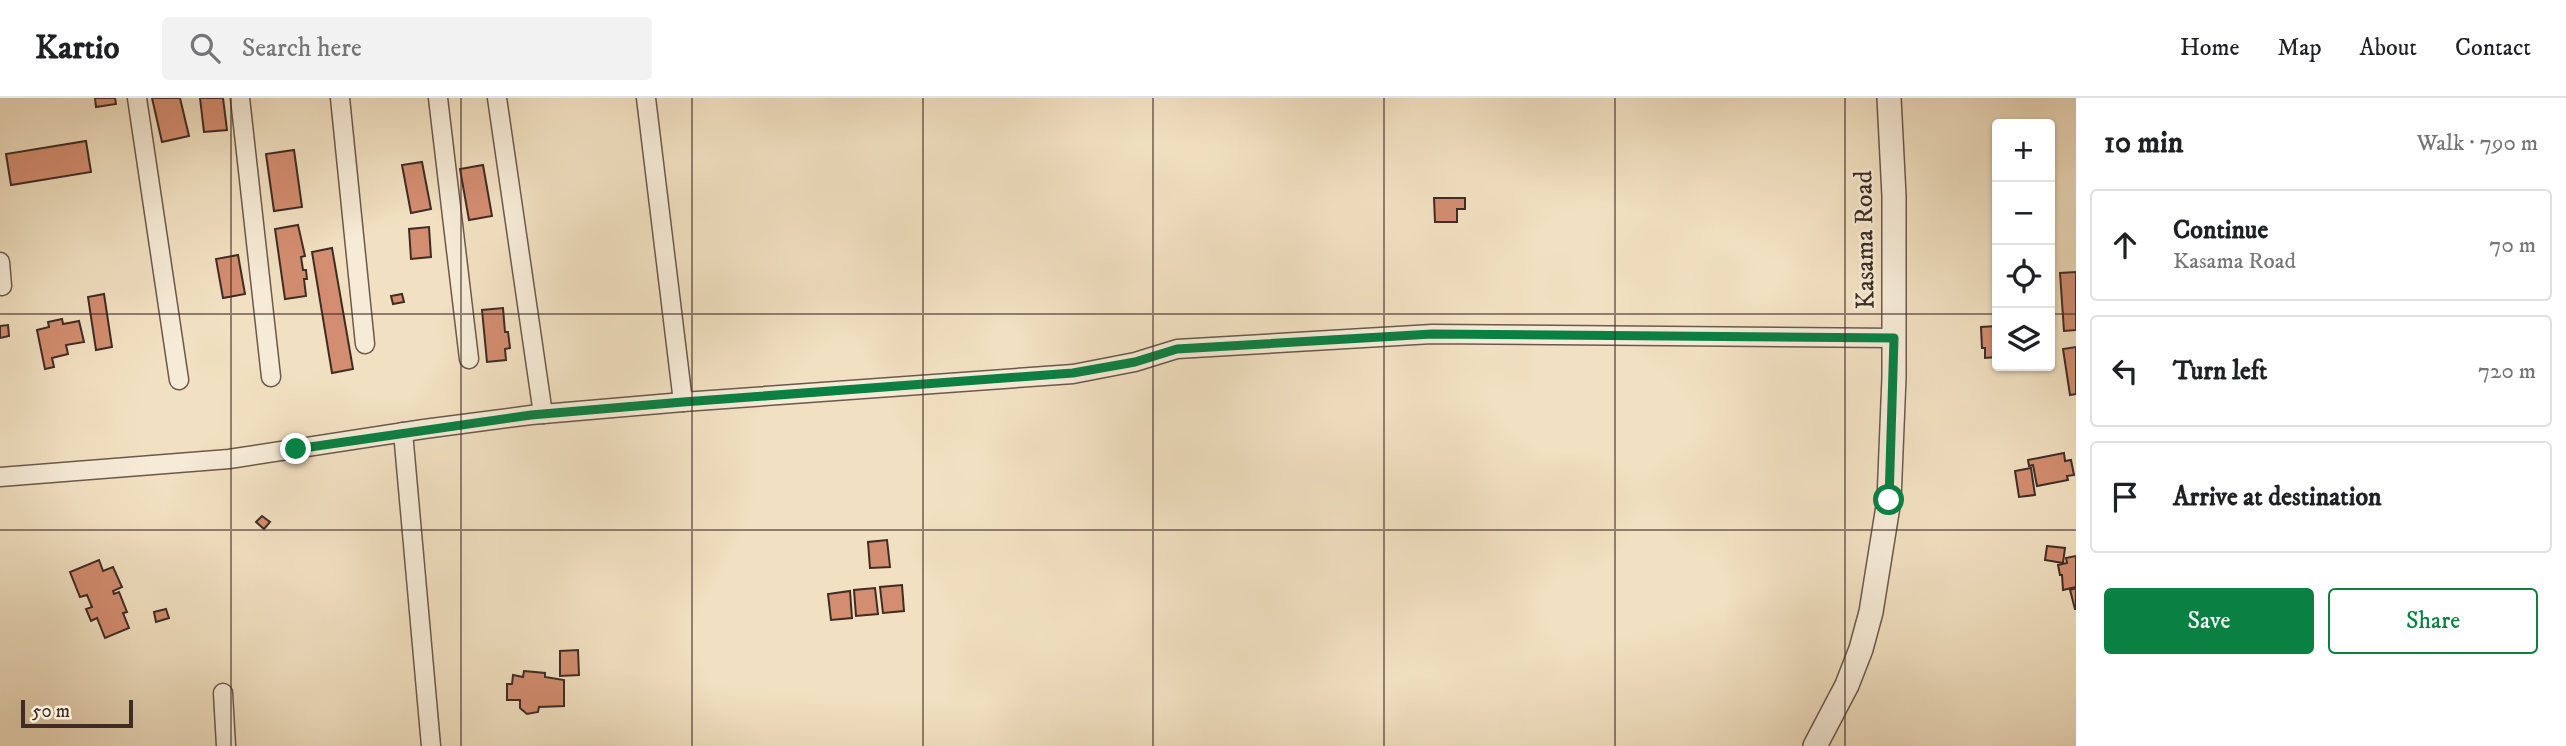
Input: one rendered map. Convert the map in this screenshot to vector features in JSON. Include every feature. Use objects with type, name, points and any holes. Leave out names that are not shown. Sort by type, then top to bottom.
[{"type":"street","points":[[137,98],[179,380]]},
{"type":"street","points":[[240,98],[271,377]]},
{"type":"street","points":[[340,98],[365,344]]},
{"type":"street","points":[[438,98],[469,359]]},
{"type":"street","points":[[497,98],[543,414]]},
{"type":"street","points":[[646,98],[683,402]]},
{"type":"street","name":"Kasama Road","points":[[1815,746],[1847,685],[1861,649],[1871,612],[1889,500],[1894,338],[1894,195],[1889,98]]},
{"type":"street","points":[[0,262],[2,286]]},
{"type":"street","points":[[0,477],[229,458],[543,414],[1073,373],[1135,362],[1177,349],[1432,334],[1894,338]]},
{"type":"street","points":[[402,432],[431,746]]},
{"type":"street","points":[[223,693],[226,746]]},
{"type":"building","points":[[95,98],[115,98],[116,104],[96,107]]},
{"type":"building","points":[[152,98],[180,98],[189,136],[162,142]]},
{"type":"building","points":[[200,98],[223,98],[227,130],[204,132]]},
{"type":"building","points":[[86,141],[91,172],[11,185],[6,154]]},
{"type":"building","points":[[294,150],[302,207],[274,211],[266,154]]},
{"type":"building","points":[[422,162],[431,209],[411,213],[402,165]]},
{"type":"building","points":[[483,165],[492,216],[469,220],[460,169]]},
{"type":"building","points":[[1434,198],[1465,198],[1465,209],[1457,209],[1457,222],[1435,222]]},
{"type":"building","points":[[298,225],[305,256],[301,257],[303,270],[306,270],[306,296],[285,299],[275,229]]},
{"type":"building","points":[[429,227],[431,257],[411,259],[409,229]]},
{"type":"building","points":[[332,248],[353,369],[332,373],[312,252]]},
{"type":"building","points":[[238,255],[245,294],[223,298],[216,259]]},
{"type":"building","points":[[2076,272],[2076,330],[2064,331],[2060,273]]},
{"type":"building","points":[[104,294],[112,347],[96,350],[88,297]]},
{"type":"building","points":[[402,294],[404,302],[393,304],[391,296]]},
{"type":"building","points":[[503,308],[505,332],[508,332],[510,348],[505,349],[506,360],[487,362],[482,310]]},
{"type":"building","points":[[62,319],[63,324],[79,321],[84,342],[66,345],[68,354],[52,358],[54,367],[45,369],[37,330],[49,327],[48,322]]},
{"type":"building","points":[[8,325],[9,336],[0,338],[0,326]]},
{"type":"building","points":[[1992,326],[1992,357],[1985,358],[1981,327]]},
{"type":"building","points":[[2076,347],[2076,394],[2070,395],[2063,349]]},
{"type":"building","points":[[2064,453],[2065,461],[2071,460],[2074,475],[2067,476],[2068,480],[2037,486],[2033,465],[2029,466],[2028,460]]},
{"type":"building","points":[[2031,468],[2035,495],[2019,497],[2015,471]]},
{"type":"building","points":[[262,516],[270,522],[264,529],[256,522]]},
{"type":"building","points":[[887,540],[890,567],[870,568],[868,542]]},
{"type":"building","points":[[2047,546],[2065,548],[2063,563],[2045,560]]},
{"type":"building","points":[[2076,556],[2076,587],[2063,590],[2058,565],[2067,563],[2066,558]]},
{"type":"building","points":[[99,560],[103,571],[113,567],[122,587],[113,591],[114,594],[119,592],[127,612],[123,613],[129,628],[105,638],[97,618],[91,621],[86,609],[92,607],[87,595],[80,597],[70,572]]},
{"type":"building","points":[[902,585],[904,611],[883,613],[880,587]]},
{"type":"building","points":[[875,588],[878,614],[856,616],[854,590]]},
{"type":"building","points":[[2076,588],[2076,609],[2075,609],[2070,590]]},
{"type":"building","points":[[850,591],[852,618],[831,620],[828,594]]},
{"type":"building","points":[[166,609],[169,618],[156,622],[154,612]]},
{"type":"building","points":[[578,650],[579,675],[560,676],[560,651]]},
{"type":"building","points":[[524,671],[545,673],[545,677],[564,680],[564,706],[539,707],[538,712],[527,714],[520,708],[520,700],[507,700],[507,684],[512,684],[513,675],[523,677]]},
{"type":"route","points":[[296,449],[531,415],[1073,373],[1135,362],[1177,349],[1432,334],[1894,338],[1889,500]]}]
